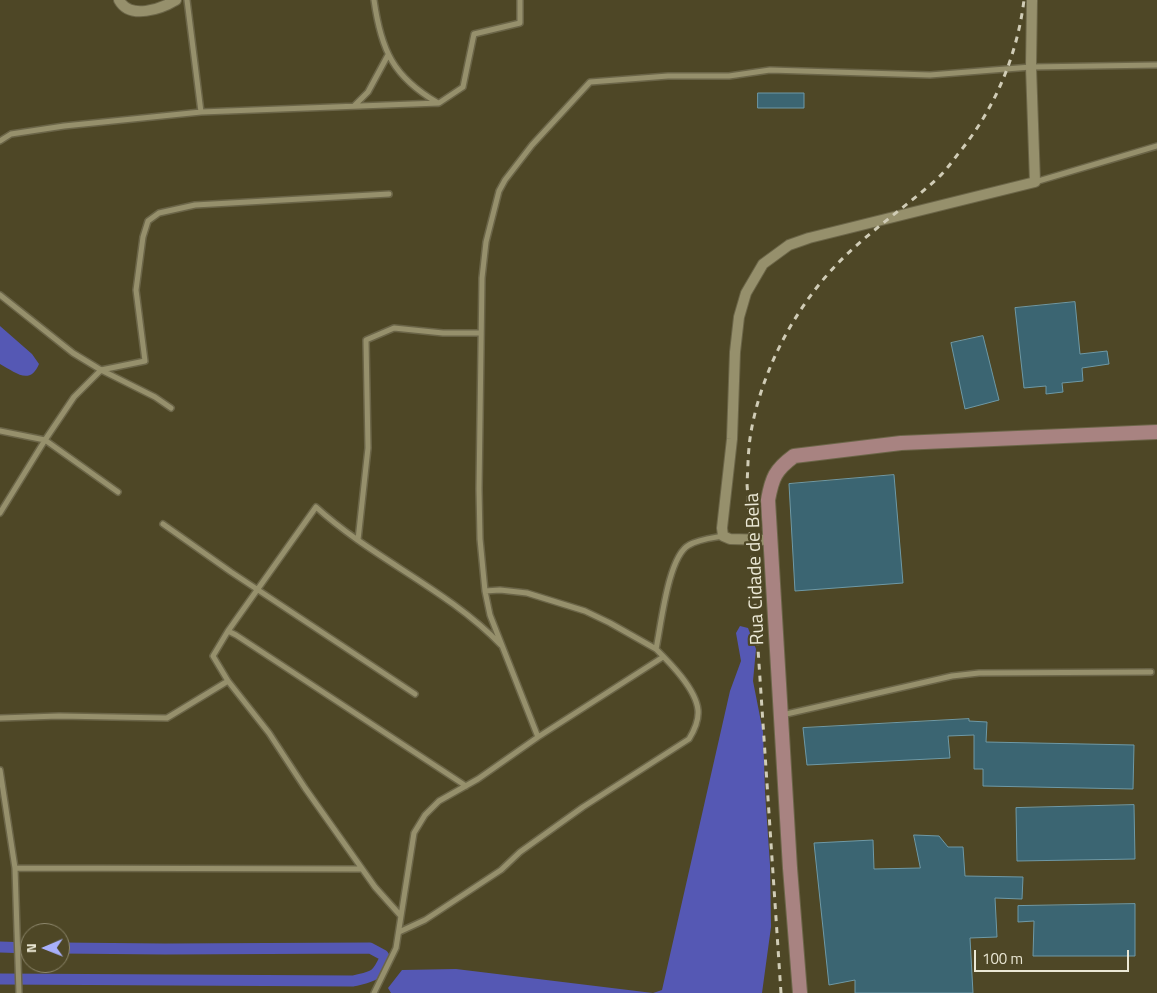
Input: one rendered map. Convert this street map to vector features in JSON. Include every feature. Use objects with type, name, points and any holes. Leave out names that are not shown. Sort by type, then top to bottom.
[{"type":"street","points":[[119,0],[128,9],[139,11],[152,10],[168,5],[176,0]]},
{"type":"street","points":[[770,540],[730,539],[723,536],[722,528],[732,439],[735,352],[739,317],[746,293],[763,264],[789,245],[809,238],[1035,182],[1031,67],[1032,0]]},
{"type":"street","name":"Rua Cidade de Bela","points":[[800,993],[790,868],[768,500],[771,481],[780,466],[794,456],[901,443],[1157,432]]},
{"type":"lane","points":[[187,0],[201,112]]},
{"type":"lane","points":[[374,0],[388,54],[401,75],[419,92],[438,103]]},
{"type":"lane","points":[[0,141],[11,134],[201,112],[438,103],[463,87],[474,34],[520,24],[520,0]]},
{"type":"lane","points":[[354,106],[368,92],[388,54]]},
{"type":"lane","points":[[538,737],[490,615],[480,539],[481,333],[484,261],[499,191],[505,180],[532,145],[590,82],[668,76],[730,76],[770,70],[930,75],[1031,67],[1157,65]]},
{"type":"lane","points":[[1035,182],[1157,146]]},
{"type":"lane","points":[[0,513],[74,397],[101,370],[145,361],[136,290],[143,237],[148,221],[159,213],[195,205],[389,194]]},
{"type":"lane","points":[[0,295],[73,353],[101,370],[155,397],[171,408]]},
{"type":"lane","points":[[358,540],[368,448],[366,340],[394,328],[443,333],[481,333]]},
{"type":"lane","points":[[0,431],[45,440],[118,492]]},
{"type":"lane","points":[[400,915],[361,869],[304,788],[269,732],[228,681],[213,656],[228,631],[316,507],[358,540],[463,612],[486,630],[503,647]]},
{"type":"lane","points":[[163,524],[415,694]]},
{"type":"lane","points":[[656,650],[668,587],[681,551],[689,545],[702,540],[723,536]]},
{"type":"lane","points":[[399,932],[425,920],[501,870],[520,852],[582,807],[689,739],[696,726],[699,710],[694,697],[683,680],[656,650],[610,623],[585,611],[528,593],[500,590],[486,591]]},
{"type":"lane","points":[[228,631],[466,786]]},
{"type":"lane","points":[[374,993],[396,948],[414,833],[425,815],[439,801],[466,786],[538,737],[663,657]]},
{"type":"lane","points":[[782,715],[952,676],[970,674],[1151,672]]},
{"type":"lane","points":[[0,718],[59,716],[167,718],[228,681]]},
{"type":"lane","points":[[0,770],[15,868],[19,990]]},
{"type":"lane","points":[[15,868],[361,869]]},
{"type":"shaded area","points":[[0,326],[32,354],[39,364],[31,374],[27,376],[22,375],[0,364]]},
{"type":"shaded area","points":[[740,626],[748,628],[756,649],[753,681],[763,732],[770,865],[771,927],[762,993],[653,993],[662,990],[730,691],[741,661],[736,633]]},
{"type":"shaded area","points":[[456,969],[653,993],[391,993],[388,988],[402,970]]},
{"type":"building","points":[[758,93],[804,93],[804,108],[758,108]]},
{"type":"building","points":[[1075,302],[1080,354],[1107,351],[1109,364],[1082,368],[1083,381],[1062,383],[1063,392],[1046,394],[1046,386],[1024,388],[1015,308]]},
{"type":"building","points":[[983,336],[999,400],[965,409],[951,343]]},
{"type":"building","points":[[894,475],[903,583],[795,591],[789,484]]},
{"type":"building","points":[[969,719],[969,721],[987,722],[986,742],[1134,745],[1133,789],[983,786],[983,769],[974,769],[974,735],[948,736],[950,758],[807,765],[803,728]]},
{"type":"building","points":[[1134,805],[1135,859],[1017,861],[1016,808]]},
{"type":"building","points":[[914,835],[939,836],[948,847],[963,847],[965,876],[1023,877],[1022,899],[995,898],[997,937],[970,938],[973,993],[855,993],[855,980],[829,985],[814,843],[873,840],[874,869],[920,868]]},
{"type":"building","points":[[1135,904],[1135,956],[1033,956],[1034,921],[1018,922],[1018,906]]},
{"type":"waterway","points":[[0,947],[20,948]]},
{"type":"waterway","points":[[0,979],[353,981],[376,973],[385,958],[370,948],[70,948]]},
{"type":"railway","points":[[781,993],[747,484],[750,438],[756,411],[762,389],[779,348],[801,309],[814,291],[854,248],[939,177],[983,119],[1010,62],[1021,21],[1024,0]]}]
